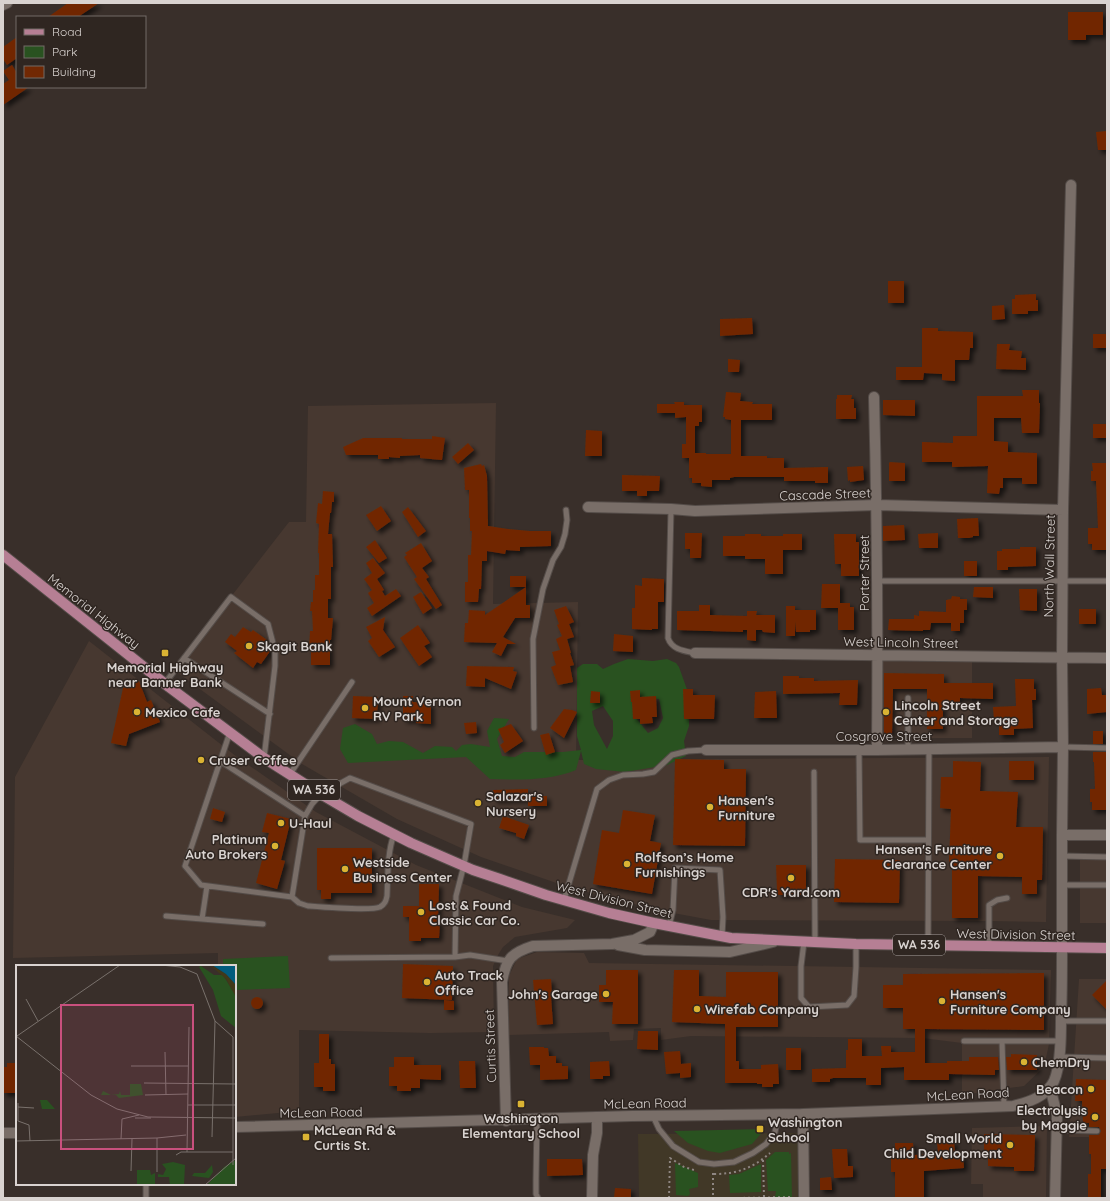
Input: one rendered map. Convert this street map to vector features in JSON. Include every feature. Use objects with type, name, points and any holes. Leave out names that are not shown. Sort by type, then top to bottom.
[{"type":"main road","name":"Memorial Highway","points":[[3,556],[167,685]]},
{"type":"main road","name":"West Division Street","points":[[167,685],[264,758],[358,816],[411,843],[464,865],[506,882],[564,900],[654,923],[731,938],[856,944],[1107,948]]},
{"type":"street","name":"North Wall Street","points":[[1050,1087],[1054,1082],[1057,1071],[1061,1041],[1063,748],[1062,581],[1071,185]]},
{"type":"street","name":"Porter Street","points":[[874,397],[877,505],[877,750]]},
{"type":"street","name":"Cascade Street","points":[[588,507],[695,511],[877,505],[1063,510]]},
{"type":"street","name":"West Lincoln Street","points":[[695,652],[1107,658]]},
{"type":"street","name":"Cosgrove Street","points":[[706,750],[1063,748]]},
{"type":"street","points":[[1062,835],[1107,835]]},
{"type":"street","points":[[508,962],[512,956],[521,950],[533,946],[612,944],[634,940],[650,932],[654,923]]},
{"type":"street","points":[[612,944],[645,950],[730,952],[776,941]]},
{"type":"street","name":"Curtis Street","points":[[506,1121],[502,982],[504,967],[508,962]]},
{"type":"street","points":[[1050,1087],[1057,1115],[1054,1198]]},
{"type":"street","name":"McLean Road","points":[[236,1128],[506,1121],[596,1117],[779,1113],[803,1114],[1013,1106],[1030,1102],[1050,1087]]},
{"type":"street","points":[[803,1114],[804,1198]]},
{"type":"street","points":[[592,1198],[593,1155],[597,1133],[596,1117]]},
{"type":"street","points":[[3,1133],[16,1133]]},
{"type":"lane","points":[[671,509],[668,638],[672,646],[681,650],[695,652]]},
{"type":"lane","points":[[534,728],[534,639],[543,590],[553,560],[561,547],[565,534],[567,520],[566,510]]},
{"type":"lane","points":[[877,581],[1107,582]]},
{"type":"lane","points":[[167,685],[184,658],[231,597],[268,624],[275,651],[275,666],[264,758]]},
{"type":"lane","points":[[184,658],[270,714]]},
{"type":"lane","points":[[290,774],[352,682]]},
{"type":"lane","points":[[908,698],[908,749]]},
{"type":"lane","points":[[230,732],[185,866],[201,885],[292,897],[299,903],[308,906],[379,907],[386,901],[390,846],[394,834]]},
{"type":"lane","points":[[1063,748],[1107,748]]},
{"type":"lane","points":[[928,945],[929,749]]},
{"type":"lane","points":[[564,900],[598,789],[608,780],[623,775],[654,772],[672,755],[688,751],[706,750]]},
{"type":"lane","points":[[859,750],[860,840],[928,840]]},
{"type":"lane","points":[[220,760],[304,816]]},
{"type":"lane","points":[[814,772],[815,942]]},
{"type":"lane","points":[[292,897],[304,816],[321,794],[350,778],[471,824],[464,865],[456,896],[455,957]]},
{"type":"lane","points":[[1062,856],[1107,857]]},
{"type":"lane","points":[[669,926],[673,910],[675,868],[720,870],[723,917],[722,936]]},
{"type":"lane","points":[[1062,885],[1107,885]]},
{"type":"lane","points":[[202,919],[207,886]]},
{"type":"lane","points":[[989,946],[989,905],[996,900],[1007,898]]},
{"type":"lane","points":[[166,916],[263,924]]},
{"type":"lane","points":[[804,942],[801,966],[801,998],[809,1006],[847,1005],[854,996],[856,944]]},
{"type":"lane","points":[[331,958],[455,957],[470,955],[508,962]]},
{"type":"lane","points":[[1061,1021],[1107,1021]]},
{"type":"lane","points":[[964,1041],[1061,1041]]},
{"type":"lane","points":[[1002,1041],[1004,1106]]},
{"type":"lane","points":[[1059,1057],[1107,1058]]},
{"type":"lane","points":[[653,1116],[659,1129],[673,1146],[700,1162],[714,1164],[734,1162],[753,1153],[766,1144],[774,1132],[779,1113]]},
{"type":"lane","points":[[537,1120],[536,1194],[538,1198]]},
{"type":"lane","points":[[1057,1130],[1097,1131]]},
{"type":"lane","points":[[146,1185],[146,1198]]},
{"type":"path","points":[[763,1160],[764,1197]]},
{"type":"path","points":[[713,1174],[713,1198]]},
{"type":"path","points":[[738,1198],[792,1197]]},
{"type":"shaded area","points":[[496,403],[493,604],[578,602],[576,760],[1049,757],[1046,922],[711,920],[657,910],[568,887],[481,857],[397,819],[302,764],[174,670],[289,522],[306,522],[308,406]]},
{"type":"shaded area","points":[[89,641],[237,757],[316,812],[416,865],[522,907],[575,920],[567,928],[515,937],[503,947],[493,966],[494,1032],[430,1033],[299,1030],[299,1111],[236,1117],[236,965],[218,965],[218,953],[13,958],[15,777]]},
{"type":"shaded area","points":[[972,659],[972,738],[880,738],[880,660]]},
{"type":"shaded area","points":[[1080,855],[1107,855],[1107,923],[1080,923]]},
{"type":"shaded area","points":[[537,952],[584,953],[589,963],[1051,970],[1049,1044],[1044,1067],[1024,1086],[962,1095],[962,1043],[922,1038],[691,1036],[661,1040],[661,1028],[634,1029],[633,1040],[610,1041],[609,1032],[509,1035],[509,976],[517,959]]},
{"type":"shaded area","points":[[1079,979],[1107,979],[1107,1137],[1069,1137]]},
{"type":"shaded area","points":[[1047,1126],[1046,1198],[983,1198],[983,1184],[971,1184],[972,1128]]},
{"type":"shaded area","points":[[805,1133],[807,1198],[639,1198],[638,1134]]},
{"type":"green space","points":[[628,659],[653,661],[667,659],[676,663],[679,667],[689,695],[689,726],[684,741],[686,756],[667,765],[625,772],[596,769],[584,764],[581,751],[576,770],[566,774],[544,778],[490,779],[466,757],[348,763],[340,749],[343,728],[355,724],[372,734],[377,744],[389,741],[403,742],[423,753],[435,746],[452,747],[456,751],[462,745],[471,744],[490,747],[487,731],[494,718],[509,719],[497,739],[502,756],[515,757],[524,752],[563,752],[581,750],[577,736],[577,668],[583,664],[597,664],[603,669]],"holes":[[[659,699],[663,718],[658,728],[648,733],[633,714],[636,700]],[[603,706],[613,721],[613,736],[607,749],[594,725],[592,711]]]},
{"type":"green space","points":[[288,956],[290,988],[236,990],[236,965],[223,965],[223,959]]},
{"type":"green space","points":[[765,1129],[752,1144],[720,1153],[708,1151],[688,1143],[674,1131]]},
{"type":"green space","points":[[775,1152],[791,1153],[792,1198],[775,1198],[776,1191],[768,1191],[766,1160]]},
{"type":"green space","points":[[675,1163],[698,1173],[698,1187],[689,1189],[690,1194],[688,1196],[676,1195]]},
{"type":"green space","points":[[761,1164],[761,1192],[730,1193],[729,1175],[739,1174]]},
{"type":"building","points":[[68,3],[99,3],[80,16],[49,16]]},
{"type":"building","points":[[1068,12],[1103,12],[1103,35],[1086,35],[1086,40],[1068,40]]},
{"type":"building","points":[[16,38],[16,59],[7,65],[3,59],[3,47]]},
{"type":"building","points":[[12,65],[16,71],[16,88],[28,88],[3,105],[3,84],[9,80],[3,71]]},
{"type":"building","points":[[1107,131],[1107,150],[1098,150],[1096,132]]},
{"type":"building","points":[[888,281],[904,281],[904,303],[888,303]]},
{"type":"building","points":[[1036,294],[1036,300],[1038,300],[1038,311],[1028,311],[1028,314],[1012,314],[1012,299],[1015,299],[1015,295]]},
{"type":"building","points":[[1004,305],[1005,319],[992,320],[992,306]]},
{"type":"building","points":[[752,318],[753,334],[720,336],[720,319]]},
{"type":"building","points":[[922,328],[938,328],[938,331],[973,332],[973,348],[970,348],[969,360],[955,360],[955,381],[942,380],[942,374],[924,373],[923,380],[896,380],[896,367],[922,367]]},
{"type":"building","points":[[1093,334],[1107,334],[1107,348],[1093,348]]},
{"type":"building","points":[[997,344],[1010,344],[1009,350],[1022,351],[1021,358],[1026,358],[1026,370],[996,369]]},
{"type":"building","points":[[728,359],[740,360],[739,372],[728,372]]},
{"type":"building","points":[[1022,390],[1039,390],[1039,433],[1022,433],[1021,418],[994,418],[994,441],[1008,442],[1008,452],[1037,453],[1037,484],[1022,484],[1022,478],[1003,478],[1003,488],[1000,488],[999,494],[987,493],[988,466],[952,467],[952,462],[922,462],[922,442],[953,443],[953,436],[977,436],[977,396],[1023,396]]},
{"type":"building","points":[[726,392],[741,393],[740,401],[753,402],[752,404],[772,404],[772,420],[741,420],[741,456],[767,456],[767,458],[784,458],[784,468],[828,467],[828,483],[815,483],[815,481],[784,481],[784,477],[734,477],[730,478],[730,480],[712,480],[712,487],[701,486],[701,483],[692,483],[692,478],[689,478],[689,458],[682,458],[682,444],[686,444],[686,417],[675,418],[675,413],[657,413],[657,404],[675,404],[674,402],[684,402],[684,405],[702,405],[702,422],[699,422],[699,426],[695,426],[695,453],[731,454],[731,420],[723,417]]},
{"type":"building","points":[[837,395],[852,395],[851,399],[854,399],[854,408],[856,408],[856,419],[836,419]]},
{"type":"building","points":[[883,400],[915,400],[915,416],[883,415]]},
{"type":"building","points":[[1093,424],[1107,424],[1107,438],[1093,438]]},
{"type":"building","points":[[586,430],[602,431],[602,456],[585,456]]},
{"type":"building","points":[[432,436],[445,438],[442,460],[420,458],[420,455],[378,459],[378,455],[346,455],[343,447],[363,438],[432,439]]},
{"type":"building","points":[[468,443],[474,450],[458,464],[452,457]]},
{"type":"building","points":[[890,462],[905,463],[905,481],[889,481]]},
{"type":"building","points":[[1092,463],[1107,463],[1107,550],[1092,550],[1092,544],[1088,544],[1088,528],[1098,528],[1096,481],[1091,481],[1091,471],[1093,471]]},
{"type":"building","points":[[481,464],[482,466],[484,465],[487,476],[488,526],[530,531],[551,531],[551,546],[520,547],[520,551],[506,550],[505,554],[487,551],[487,561],[482,561],[481,589],[479,589],[478,602],[465,602],[465,582],[468,582],[468,555],[471,555],[472,531],[470,531],[469,518],[469,490],[465,490],[464,468]]},
{"type":"building","points":[[863,466],[864,480],[848,481],[847,467]]},
{"type":"building","points":[[622,475],[660,476],[659,491],[647,491],[647,496],[637,496],[637,491],[622,491]]},
{"type":"building","points":[[323,491],[334,492],[334,502],[332,502],[328,534],[332,534],[333,567],[331,567],[331,599],[328,599],[328,618],[333,618],[330,640],[330,665],[311,665],[311,651],[309,651],[310,631],[313,631],[312,611],[310,611],[311,602],[313,602],[313,590],[315,590],[315,575],[319,575],[319,524],[316,523],[318,503],[322,504]]},
{"type":"building","points":[[381,506],[391,521],[377,531],[366,515]]},
{"type":"building","points":[[408,507],[426,531],[418,537],[402,512]]},
{"type":"building","points":[[978,518],[979,536],[958,538],[957,519]]},
{"type":"building","points":[[904,525],[905,540],[883,541],[883,526]]},
{"type":"building","points":[[685,533],[702,533],[701,558],[690,558],[690,549],[685,549]]},
{"type":"building","points":[[938,533],[938,548],[919,548],[918,534]]},
{"type":"building","points":[[745,534],[783,536],[783,534],[802,534],[802,550],[783,550],[783,574],[765,574],[765,559],[745,559],[745,556],[723,556],[723,536],[745,536]]},
{"type":"building","points":[[834,534],[856,534],[856,542],[859,542],[859,576],[841,576],[841,564],[835,564]]},
{"type":"building","points":[[375,540],[387,558],[379,563],[366,547]]},
{"type":"building","points":[[421,543],[432,561],[422,568],[429,577],[426,579],[442,605],[436,609],[414,579],[417,577],[404,557],[407,555],[405,553]]},
{"type":"building","points":[[1020,547],[1036,547],[1036,566],[1008,567],[1008,570],[997,570],[997,551],[1002,551],[1002,549],[1020,549]]},
{"type":"building","points":[[373,558],[385,573],[377,579],[384,590],[382,591],[385,596],[396,589],[401,596],[372,616],[367,608],[374,603],[368,593],[372,590],[364,579],[372,573],[366,563]]},
{"type":"building","points":[[964,561],[977,561],[977,576],[964,576]]},
{"type":"building","points":[[510,576],[526,576],[526,587],[510,587]]},
{"type":"building","points":[[642,578],[664,579],[664,602],[658,602],[658,629],[632,629],[632,608],[635,608],[635,585],[642,586]]},
{"type":"building","points":[[822,584],[840,584],[840,603],[850,603],[850,607],[854,607],[854,630],[838,630],[838,608],[821,608]]},
{"type":"building","points":[[526,587],[526,605],[530,605],[530,618],[515,618],[503,637],[516,644],[507,644],[501,656],[492,652],[497,643],[464,642],[465,623],[468,623],[469,610],[485,611],[485,615]]},
{"type":"building","points":[[974,587],[993,587],[993,598],[973,597]]},
{"type":"building","points":[[1019,589],[1037,589],[1037,611],[1020,610]]},
{"type":"building","points":[[421,592],[432,608],[423,614],[413,597]]},
{"type":"building","points":[[952,596],[960,597],[960,599],[967,599],[967,610],[964,610],[964,623],[960,623],[960,631],[951,631],[951,623],[931,623],[930,630],[923,631],[888,630],[889,619],[914,619],[914,615],[919,616],[919,611],[946,612],[946,600],[951,599]]},
{"type":"building","points":[[699,605],[710,605],[710,615],[747,616],[747,611],[757,611],[756,615],[775,615],[775,633],[756,630],[756,641],[747,640],[747,630],[743,630],[743,632],[677,630],[677,611],[699,611]]},
{"type":"building","points":[[566,606],[574,622],[569,624],[574,637],[567,639],[574,665],[570,666],[573,682],[558,685],[551,667],[556,665],[552,652],[560,650],[556,639],[562,636],[557,625],[559,624],[554,610]]},
{"type":"building","points":[[786,606],[795,606],[795,610],[816,610],[816,630],[810,630],[810,632],[796,632],[795,621],[795,636],[786,636]]},
{"type":"building","points":[[1079,609],[1096,609],[1096,624],[1079,624]]},
{"type":"building","points":[[385,617],[383,630],[395,647],[379,657],[368,641],[372,638],[366,627]]},
{"type":"building","points":[[418,625],[430,643],[424,646],[432,657],[419,666],[400,638]]},
{"type":"building","name":"Skagit Bank","points":[[243,627],[251,632],[253,630],[267,640],[265,643],[270,646],[271,650],[261,664],[257,662],[253,668],[234,653],[237,651],[225,642],[231,634],[235,637]]},
{"type":"building","points":[[614,634],[633,636],[633,652],[613,651]]},
{"type":"building","points":[[467,666],[514,667],[513,671],[517,672],[511,689],[485,678],[485,687],[466,686]]},
{"type":"building","points":[[884,673],[944,674],[944,683],[993,683],[993,699],[960,698],[960,703],[943,704],[943,729],[927,729],[927,689],[893,689],[892,735],[884,735]]},
{"type":"building","points":[[783,676],[814,678],[814,681],[858,680],[857,705],[839,705],[840,693],[783,694]]},
{"type":"building","points":[[1015,679],[1034,679],[1036,700],[1032,700],[1033,728],[1014,729],[1014,735],[999,735],[999,721],[994,721],[993,707],[1016,706]]},
{"type":"building","name":"Mexico Cafe","points":[[139,681],[147,702],[151,700],[160,722],[129,734],[126,746],[111,743],[123,688]]},
{"type":"building","points":[[1101,688],[1102,695],[1107,695],[1107,712],[1087,714],[1087,689]]},
{"type":"building","points":[[683,689],[693,689],[693,695],[715,695],[714,719],[684,719]]},
{"type":"building","points":[[640,690],[640,697],[656,696],[657,717],[652,717],[653,723],[640,724],[640,719],[633,719],[630,691]]},
{"type":"building","points":[[591,691],[600,692],[600,703],[590,703]]},
{"type":"building","points":[[776,691],[777,718],[754,718],[755,692]]},
{"type":"building","name":"Mount Vernon RV Park","points":[[353,696],[378,697],[377,719],[352,718]]},
{"type":"building","points":[[403,696],[413,696],[413,702],[431,703],[431,724],[416,723],[416,720],[403,720]]},
{"type":"building","points":[[564,709],[577,712],[564,738],[550,728]]},
{"type":"building","points":[[476,722],[477,733],[466,734],[464,723]]},
{"type":"building","points":[[511,724],[523,741],[505,753],[500,745],[504,742],[498,729]]},
{"type":"building","points":[[1093,731],[1103,731],[1103,744],[1093,744]]},
{"type":"building","points":[[549,733],[555,752],[546,755],[540,735]]},
{"type":"building","points":[[1093,752],[1107,752],[1107,810],[1092,810],[1092,802],[1090,802],[1090,789],[1095,789]]},
{"type":"building","name":"Hansen's Furniture","points":[[675,759],[724,760],[724,769],[746,769],[745,846],[673,845]]},
{"type":"building","points":[[953,761],[981,762],[980,791],[1018,792],[1016,827],[1043,827],[1042,880],[1037,880],[1037,894],[1022,894],[1022,877],[978,876],[978,918],[952,918],[952,863],[949,863],[951,809],[940,808],[941,777],[953,777]]},
{"type":"building","points":[[1009,761],[1034,761],[1034,780],[1009,780]]},
{"type":"building","points":[[528,789],[528,799],[494,800],[493,790]]},
{"type":"building","points":[[547,796],[547,806],[528,806],[528,797]]},
{"type":"building","points":[[213,808],[225,812],[222,822],[210,819]]},
{"type":"building","name":"Rolfson’s Home Furnishings","points":[[623,810],[655,815],[650,841],[661,843],[652,894],[593,884],[602,830],[619,833]]},
{"type":"building","name":"Platinum Auto Brokers","points":[[267,813],[291,819],[281,860],[285,861],[277,889],[256,883],[269,833],[262,832]]},
{"type":"building","points":[[503,816],[529,825],[524,839],[516,836],[516,833],[499,828]]},
{"type":"building","name":"Westside Business Center","points":[[317,848],[372,848],[372,893],[331,893],[331,899],[321,899],[321,890],[317,890]]},
{"type":"building","points":[[835,859],[900,860],[899,903],[834,902]]},
{"type":"building","name":"CDR's Yard.com","points":[[776,865],[806,865],[806,890],[801,890],[801,895],[778,895]]},
{"type":"building","name":"Lost & Found Classic Car Co.","points":[[419,884],[439,884],[439,938],[421,938],[421,941],[409,941],[409,917],[403,917],[403,906],[419,906]]},
{"type":"building","name":"Auto Track Office","points":[[403,964],[453,966],[452,1000],[402,998]]},
{"type":"building","points":[[606,970],[638,970],[638,1024],[612,1024],[613,1002],[599,1002],[599,985],[606,985]]},
{"type":"building","points":[[674,970],[699,970],[699,996],[726,997],[726,972],[778,972],[778,1027],[736,1027],[736,1061],[739,1061],[739,1069],[761,1069],[761,1065],[778,1064],[779,1084],[773,1084],[773,1087],[762,1087],[762,1084],[757,1083],[725,1083],[725,1024],[672,1022]]},
{"type":"building","points":[[1044,973],[1044,1030],[925,1029],[925,1063],[969,1061],[969,1057],[998,1057],[999,1070],[995,1070],[995,1075],[949,1074],[949,1080],[904,1080],[904,1067],[881,1068],[881,1085],[866,1085],[866,1078],[833,1078],[830,1079],[830,1082],[812,1082],[812,1069],[846,1068],[846,1050],[848,1050],[848,1039],[862,1039],[862,1056],[882,1056],[881,1046],[891,1046],[891,1052],[915,1052],[915,1029],[903,1029],[903,1008],[883,1008],[883,985],[903,985],[903,974]]},
{"type":"building","points":[[551,979],[553,1024],[537,1025],[533,980]]},
{"type":"building","points":[[1107,980],[1107,1010],[1092,995]]},
{"type":"building","points":[[255,997],[259,997],[263,1003],[259,1009],[255,1009],[251,1005],[251,1001]]},
{"type":"building","points":[[444,1000],[454,1001],[454,1010],[444,1010]]},
{"type":"building","points":[[638,1031],[658,1031],[658,1050],[637,1049]]},
{"type":"building","points":[[319,1034],[329,1034],[329,1059],[331,1059],[331,1064],[335,1064],[335,1091],[323,1091],[323,1087],[314,1087],[314,1063],[319,1063]]},
{"type":"building","points":[[529,1047],[548,1048],[549,1056],[556,1056],[556,1063],[562,1063],[562,1066],[568,1066],[568,1079],[540,1080],[540,1065],[530,1065]]},
{"type":"building","points":[[786,1048],[801,1048],[801,1070],[786,1070]]},
{"type":"building","points":[[680,1051],[681,1064],[691,1063],[691,1077],[680,1078],[680,1073],[666,1074],[664,1052]]},
{"type":"building","name":"ChemDry","points":[[1011,1054],[1037,1055],[1037,1070],[1007,1070],[1006,1057],[1011,1057]]},
{"type":"building","points":[[394,1057],[414,1057],[414,1065],[441,1065],[441,1080],[420,1079],[420,1088],[411,1088],[411,1091],[397,1091],[397,1086],[389,1086],[389,1067],[394,1067]]},
{"type":"building","points":[[459,1061],[475,1061],[476,1088],[460,1088]]},
{"type":"building","points":[[609,1061],[610,1076],[603,1076],[603,1079],[590,1079],[590,1062]]},
{"type":"building","points":[[7,1063],[16,1063],[16,1093],[3,1093],[3,1067],[7,1067]]},
{"type":"building","points":[[1076,1079],[1107,1080],[1107,1169],[1101,1169],[1101,1198],[1088,1198],[1088,1174],[1091,1174],[1089,1135],[1099,1135],[1101,1131],[1099,1127],[1089,1127],[1089,1123],[1083,1123],[1082,1101],[1075,1101]]},
{"type":"building","name":"Small World Child Development","points":[[984,1134],[1035,1135],[1034,1171],[1014,1171],[1014,1167],[988,1166],[988,1154],[984,1154]]},
{"type":"building","points":[[954,1141],[955,1153],[963,1153],[964,1168],[924,1171],[924,1198],[895,1198],[895,1172],[891,1172],[891,1156],[895,1156],[895,1143],[913,1143],[914,1155],[938,1154],[937,1142]]},
{"type":"building","points":[[832,1149],[847,1149],[848,1166],[853,1166],[853,1177],[834,1178]]},
{"type":"building","points":[[547,1159],[582,1159],[583,1175],[547,1176]]},
{"type":"building","points":[[831,1177],[832,1190],[820,1190],[820,1178]]},
{"type":"building","points":[[615,1188],[631,1189],[631,1198],[614,1198]]},
{"type":"place","name":"Skagit Bank","points":[[249,646]]},
{"type":"place","name":"Memorial Highway near Banner Bank","points":[[165,653]]},
{"type":"place","name":"Mount Vernon RV Park","points":[[365,708]]},
{"type":"place","name":"Mexico Cafe","points":[[137,712]]},
{"type":"place","name":"Lincoln Street Center and Storage","points":[[886,712]]},
{"type":"place","name":"Cruser Coffee","points":[[201,760]]},
{"type":"place","name":"Salazar's Nursery","points":[[478,803]]},
{"type":"place","name":"Hansen's Furniture","points":[[710,807]]},
{"type":"place","name":"U-Haul","points":[[281,823]]},
{"type":"place","name":"Platinum Auto Brokers","points":[[275,846]]},
{"type":"place","name":"Hansen's Furniture Clearance Center","points":[[1000,856]]},
{"type":"place","name":"Rolfson’s Home Furnishings","points":[[627,864]]},
{"type":"place","name":"Westside Business Center","points":[[345,869]]},
{"type":"place","name":"CDR's Yard.com","points":[[791,878]]},
{"type":"place","name":"Lost & Found Classic Car Co.","points":[[421,912]]},
{"type":"place","name":"Auto Track Office","points":[[427,982]]},
{"type":"place","name":"John's Garage","points":[[606,994]]},
{"type":"place","name":"Hansen's Furniture Company","points":[[942,1001]]},
{"type":"place","name":"Wirefab Company","points":[[697,1009]]},
{"type":"place","name":"ChemDry","points":[[1024,1062]]},
{"type":"place","name":"Beacon","points":[[1091,1089]]},
{"type":"place","name":"Washington Elementary School","points":[[521,1104]]},
{"type":"place","name":"Electrolysis by Maggie","points":[[1095,1117]]},
{"type":"place","name":"Washington School","points":[[760,1129]]},
{"type":"place","name":"McLean Rd & Curtis St.","points":[[306,1137]]},
{"type":"place","name":"Small World Child Development","points":[[1010,1145]]}]
